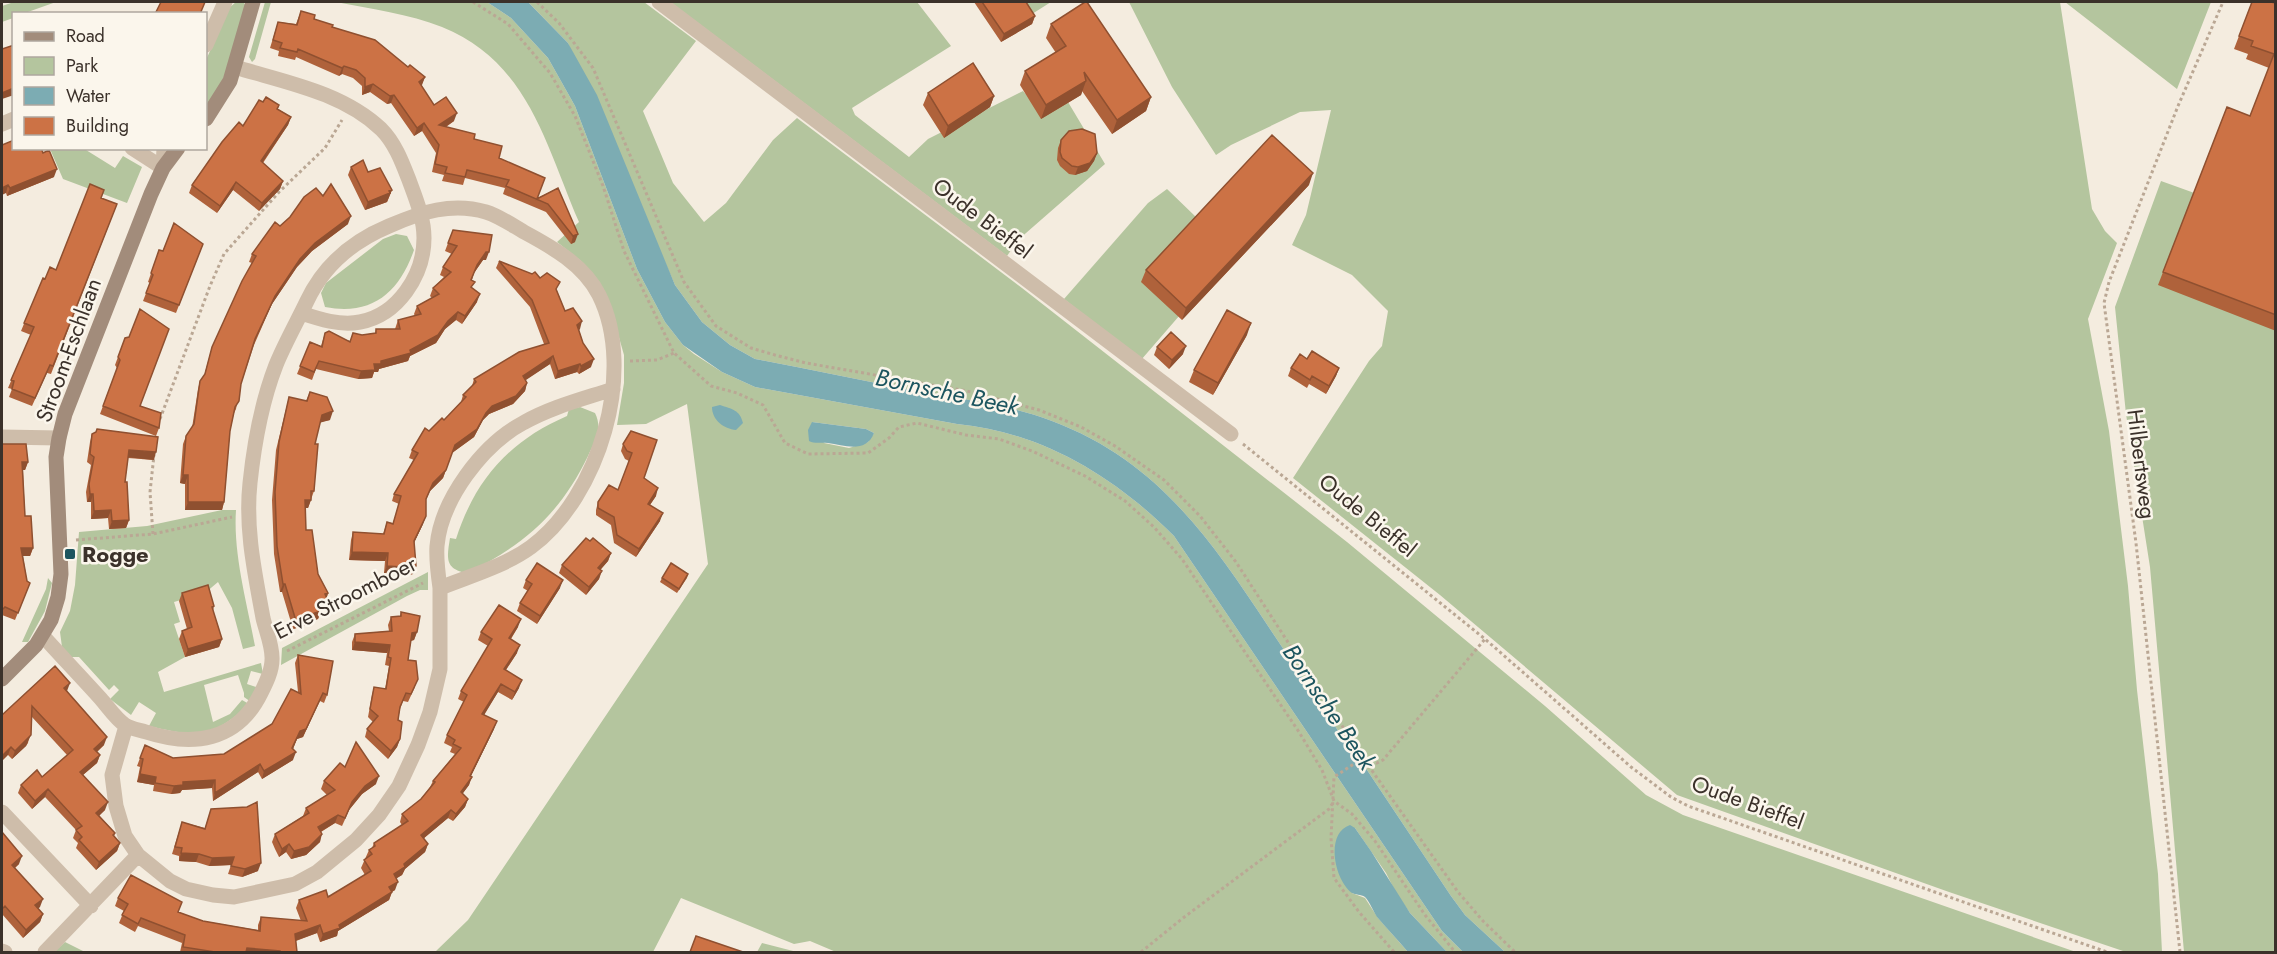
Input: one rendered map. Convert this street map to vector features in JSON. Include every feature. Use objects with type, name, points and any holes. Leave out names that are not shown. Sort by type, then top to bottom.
[{"type":"street","points":[[207,43],[225,2]]},
{"type":"street","points":[[207,117],[222,97],[235,67],[253,2]]},
{"type":"street","name":"Oude Bieffel","points":[[659,2],[1231,434]]},
{"type":"street","points":[[235,67],[328,96],[350,106],[381,129],[398,152],[420,213],[424,237],[422,257],[410,285],[392,307],[361,322],[325,320],[301,313]]},
{"type":"street","points":[[135,150],[163,168]]},
{"type":"street","name":"Stroom-Eschlaan","points":[[163,168],[164,150]]},
{"type":"street","name":"Stroom-Eschlaan","points":[[2,679],[29,654],[43,636],[51,620],[58,597],[61,574],[56,457],[59,438],[69,403],[151,194],[163,168],[176,150]]},
{"type":"street","name":"Erve Stroomboer","points":[[439,581],[488,568],[531,547],[565,514],[589,476],[600,446],[613,388],[615,361],[608,323],[599,294],[581,271],[555,249],[488,213],[456,207],[420,213],[376,231],[350,248],[331,264],[316,283],[301,313],[275,366],[260,424],[250,484],[249,515],[253,559],[273,659],[267,681],[255,706],[234,726],[213,737],[191,741],[169,739],[126,726],[112,775],[116,806],[125,836],[138,855],[162,876],[186,889],[234,897],[295,884],[340,856],[379,815],[399,786],[418,746],[430,712],[440,669],[437,546],[447,506],[471,469],[494,445],[521,424],[550,410],[613,388]]},
{"type":"street","points":[[2,437],[59,438]]},
{"type":"street","points":[[43,636],[126,726]]},
{"type":"street","points":[[2,812],[91,906]]},
{"type":"street","points":[[45,952],[138,855]]},
{"type":"path","points":[[473,2],[497,16],[520,37],[550,73],[569,106],[603,186],[624,250],[674,353],[711,386],[737,393],[763,405],[785,443],[808,454],[868,453],[889,438],[899,427],[917,423],[966,435],[999,439],[1049,458],[1110,491],[1154,527],[1182,560],[1299,732],[1322,770],[1334,801],[1352,814],[1375,841],[1425,915],[1455,952]]},
{"type":"path","points":[[537,2],[559,23],[593,68],[684,282],[716,326],[751,348],[775,355],[806,363],[967,391],[1039,410],[1081,427],[1115,446],[1164,480],[1200,516],[1236,562],[1363,758],[1458,892],[1483,921],[1515,952]]},
{"type":"path","name":"Hilbertsweg","points":[[2180,952],[2136,543],[2104,303],[2109,282],[2178,106],[2223,2]]},
{"type":"path","points":[[158,424],[224,254],[279,192],[325,148],[350,106]]},
{"type":"path","points":[[615,361],[657,360],[674,353]]},
{"type":"path","name":"Oude Bieffel","points":[[1231,434],[1485,639],[1631,767],[1671,797],[1688,806],[2107,952]]},
{"type":"path","points":[[153,534],[150,492],[155,447]]},
{"type":"path","points":[[60,540],[153,534],[249,515]]},
{"type":"path","name":"Erve Stroomboer","points":[[273,659],[439,581]]},
{"type":"path","points":[[1363,758],[1377,763],[1383,760],[1485,639]]},
{"type":"path","points":[[1363,758],[1334,777],[1331,838],[1334,878],[1359,912],[1395,952]]},
{"type":"path","points":[[1141,952],[1329,809],[1334,801]]},
{"type":"green space","points":[[14,2],[56,2],[28,12],[12,12],[12,18],[2,22],[2,6]]},
{"type":"green space","points":[[236,2],[243,2],[246,6],[225,76],[207,106],[207,58],[229,8]]},
{"type":"green space","points":[[265,2],[271,2],[255,59],[252,62],[249,57]]},
{"type":"green space","points":[[336,2],[487,2],[511,18],[548,58],[575,106],[637,269],[665,322],[683,345],[722,372],[755,387],[988,429],[1018,437],[1047,447],[1075,461],[1102,477],[1151,515],[1174,536],[1442,931],[1463,952],[1447,952],[1410,913],[1355,828],[1352,893],[1365,898],[1378,918],[1408,952],[836,952],[810,941],[794,944],[681,898],[653,952],[435,952],[468,920],[708,564],[687,404],[646,424],[617,425],[624,383],[624,355],[616,327],[581,261],[557,242],[579,222],[544,136],[515,84],[472,42],[442,27],[403,15]],"holes":[[[812,422],[866,429],[874,433],[868,442],[849,448],[824,443]]]},
{"type":"green space","points":[[528,2],[644,2],[696,41],[643,111],[673,183],[704,222],[726,203],[773,140],[797,118],[1022,288],[1347,542],[1545,706],[1646,795],[1683,815],[2076,952],[1505,952],[1465,915],[1224,562],[1202,533],[1151,480],[1121,457],[1089,437],[1035,415],[1000,406],[755,359],[730,345],[702,322],[675,285],[568,43]]},
{"type":"green space","points":[[670,2],[917,2],[951,46],[852,108],[855,115],[909,157],[928,139],[1023,91],[1043,114],[1068,102],[1105,164],[1018,240],[1007,256]]},
{"type":"green space","points":[[1022,2],[1051,2],[1032,14]]},
{"type":"green space","points":[[1129,2],[2060,2],[2092,209],[2105,231],[2117,243],[2088,319],[2109,431],[2128,586],[2137,690],[2158,874],[2162,952],[2126,952],[1677,795],[1440,595],[1293,478],[1369,361],[1382,346],[1388,311],[1352,275],[1292,245],[1306,215],[1331,110],[1300,112],[1231,145],[1216,155],[1172,87]]},
{"type":"green space","points":[[2065,2],[2211,2],[2177,89]]},
{"type":"green space","points":[[50,150],[86,150],[115,168],[123,156],[142,167],[127,203],[63,179]]},
{"type":"green space","points":[[2161,181],[2275,222],[2275,952],[2184,952],[2150,567],[2126,414],[2115,307]]},
{"type":"green space","points":[[1167,189],[1226,246],[1199,293],[1141,360],[1064,299],[1148,203]]},
{"type":"green space","points":[[396,234],[407,236],[414,250],[408,265],[392,289],[382,298],[357,308],[325,307],[321,293],[326,283],[383,239]]},
{"type":"green space","points":[[580,407],[595,413],[598,430],[588,456],[565,495],[538,526],[506,551],[467,573],[454,569],[448,556],[450,538],[456,539],[473,498],[484,481],[511,450],[546,426],[567,416],[569,409]]},
{"type":"green space","points":[[222,510],[236,510],[239,561],[255,646],[243,649],[232,608],[218,582],[205,593],[174,602],[180,622],[174,624],[185,657],[158,672],[164,692],[261,663],[263,674],[251,671],[247,684],[259,688],[251,702],[244,697],[238,675],[204,685],[213,722],[230,714],[242,700],[249,704],[225,724],[214,729],[191,733],[149,726],[156,713],[139,702],[131,715],[110,699],[119,690],[114,685],[109,690],[79,657],[71,657],[62,647],[60,632],[70,611],[75,585],[79,532],[147,526]]},
{"type":"green space","points":[[428,572],[428,590],[420,590],[407,596],[281,665],[282,648]]},
{"type":"green space","points":[[48,578],[52,583],[45,611],[28,642],[22,642],[46,589]]},
{"type":"green space","points":[[65,942],[85,952],[54,952]]},
{"type":"green space","points":[[762,943],[797,952],[757,952]]},
{"type":"water","points":[[487,2],[528,2],[568,43],[597,95],[675,285],[702,322],[730,345],[755,359],[983,402],[1035,415],[1089,437],[1121,457],[1151,480],[1202,533],[1224,562],[1465,915],[1505,952],[1463,952],[1442,931],[1174,536],[1127,495],[1075,461],[1047,447],[1018,437],[988,429],[755,387],[722,372],[683,345],[665,322],[637,269],[575,106],[548,58],[511,18]]},
{"type":"water","points":[[720,405],[740,415],[743,423],[736,430],[723,426],[716,420],[712,407]]},
{"type":"water","points":[[812,422],[866,429],[874,433],[866,444],[854,447],[813,442],[809,441],[808,430]]},
{"type":"water","points":[[1350,825],[1355,828],[1371,851],[1410,913],[1447,952],[1408,952],[1377,917],[1365,897],[1352,893],[1346,887],[1337,868],[1335,847],[1337,837]]},
{"type":"building","points":[[161,2],[205,2],[201,12],[156,12]]},
{"type":"building","points":[[982,2],[1026,2],[1035,16],[1004,34]]},
{"type":"building","points":[[1085,2],[1151,97],[1117,120],[1084,72],[1086,81],[1046,105],[1025,71],[1066,46],[1051,24]]},
{"type":"building","points":[[2252,2],[2276,3],[2276,315],[2163,272],[2227,107],[2250,116],[2274,54],[2251,46],[2253,41],[2239,36]]},
{"type":"building","points":[[301,11],[315,15],[314,19],[333,25],[332,27],[375,40],[408,67],[410,65],[425,77],[419,82],[434,105],[446,97],[457,113],[439,125],[475,134],[474,139],[502,146],[499,158],[545,178],[537,199],[558,188],[578,234],[573,236],[548,204],[506,186],[509,180],[467,170],[465,177],[445,173],[447,167],[435,164],[439,145],[424,123],[417,128],[394,95],[390,96],[373,84],[365,87],[365,78],[356,70],[344,66],[342,68],[298,49],[297,52],[280,48],[282,43],[273,40],[278,22],[297,25]]},
{"type":"building","points":[[12,46],[12,89],[2,93],[2,49]]},
{"type":"building","points":[[973,63],[994,96],[948,126],[928,93]]},
{"type":"building","points":[[266,97],[279,105],[277,109],[291,117],[261,161],[283,181],[262,203],[236,182],[220,206],[192,185],[222,142],[239,122],[243,126],[259,100],[263,102]]},
{"type":"building","points":[[1082,129],[1095,134],[1097,153],[1090,163],[1078,167],[1072,166],[1062,158],[1061,140],[1069,131]]},
{"type":"building","points":[[1272,135],[1313,173],[1186,308],[1146,270]]},
{"type":"building","points":[[12,141],[12,150],[42,150],[43,153],[49,150],[57,169],[10,188],[8,185],[2,188],[2,145]]},
{"type":"building","points":[[363,160],[368,172],[380,168],[392,190],[389,191],[390,193],[368,202],[351,167]]},
{"type":"building","points":[[90,184],[104,190],[101,198],[117,204],[53,366],[50,365],[35,398],[12,389],[14,381],[11,380],[34,327],[24,323],[43,278],[45,279],[50,267],[56,270]]},
{"type":"building","points":[[331,184],[351,216],[315,243],[300,259],[275,296],[255,339],[230,431],[224,502],[188,502],[188,475],[183,475],[186,436],[194,424],[200,381],[205,374],[212,347],[256,256],[252,254],[275,222],[280,226],[290,217],[304,197],[316,188],[323,196]]},
{"type":"building","points":[[174,223],[203,244],[179,305],[146,293],[159,250],[163,251]]},
{"type":"building","points":[[453,230],[492,235],[489,252],[486,252],[477,265],[471,280],[475,282],[471,287],[480,294],[465,316],[458,312],[438,335],[410,350],[411,353],[381,361],[381,364],[374,364],[375,370],[361,371],[319,361],[314,372],[300,366],[310,342],[322,347],[325,333],[329,331],[350,342],[353,333],[362,335],[376,333],[376,329],[400,329],[398,320],[421,314],[417,306],[439,294],[433,288],[451,272],[443,267],[457,246],[448,243]]},
{"type":"building","points":[[499,261],[532,274],[535,272],[540,278],[547,273],[560,282],[556,289],[565,311],[573,308],[582,321],[577,325],[583,343],[594,359],[581,366],[580,364],[558,371],[553,356],[523,376],[527,383],[516,396],[492,406],[477,429],[455,445],[446,470],[433,483],[426,499],[426,516],[414,541],[416,566],[403,569],[387,566],[388,553],[352,552],[353,532],[384,534],[387,522],[393,524],[401,496],[394,494],[418,453],[412,450],[425,428],[429,431],[442,418],[444,420],[466,397],[463,395],[476,382],[474,379],[519,352],[549,343],[532,300]]},
{"type":"building","points":[[140,309],[169,329],[140,406],[161,413],[159,428],[103,406],[120,360],[118,357],[125,338],[129,337]]},
{"type":"building","points":[[1227,310],[1251,323],[1218,383],[1194,370]]},
{"type":"building","points":[[1171,332],[1186,346],[1172,360],[1157,347]]},
{"type":"building","points":[[1312,351],[1339,368],[1329,386],[1312,376],[1310,380],[1291,368],[1300,354],[1307,359]]},
{"type":"building","points":[[310,392],[327,397],[333,411],[322,415],[315,444],[318,444],[314,491],[311,491],[311,500],[305,500],[306,530],[312,530],[318,574],[328,593],[325,594],[327,599],[318,602],[321,611],[296,621],[285,584],[283,584],[277,546],[275,492],[279,442],[289,397],[307,401]]},
{"type":"building","points":[[97,429],[158,437],[156,452],[129,450],[125,482],[127,482],[129,520],[112,521],[111,510],[94,511],[93,494],[90,494],[89,484],[94,457],[90,454],[92,434]]},
{"type":"building","points":[[631,431],[657,440],[644,478],[658,488],[648,504],[663,513],[639,549],[617,535],[614,517],[598,508],[598,502],[609,485],[618,490],[632,453],[627,451],[623,444]]},
{"type":"building","points":[[2,444],[26,444],[28,462],[22,462],[25,516],[31,516],[33,548],[21,548],[27,581],[30,583],[18,613],[5,607],[2,610]]},
{"type":"building","points":[[586,538],[590,541],[593,538],[611,553],[598,568],[602,571],[589,587],[562,565]]},
{"type":"building","points":[[537,563],[563,580],[540,616],[520,603],[532,584],[526,580]]},
{"type":"building","points":[[671,563],[688,574],[679,589],[662,578]]},
{"type":"building","points":[[208,585],[222,639],[188,649],[182,631],[192,627],[182,593]]},
{"type":"building","points":[[499,605],[521,619],[509,638],[520,645],[504,669],[522,680],[515,692],[501,684],[482,714],[497,721],[470,776],[472,777],[461,792],[468,799],[456,814],[451,810],[421,835],[428,844],[404,864],[405,867],[394,874],[398,882],[389,887],[392,892],[339,925],[340,928],[323,934],[320,925],[295,934],[297,952],[247,948],[246,952],[215,952],[183,947],[185,935],[141,918],[138,924],[122,915],[128,904],[118,898],[131,875],[182,902],[178,912],[203,921],[260,931],[261,917],[307,921],[299,900],[326,890],[328,897],[371,871],[364,860],[372,854],[369,850],[375,846],[374,843],[408,821],[402,814],[421,799],[461,748],[453,744],[455,740],[447,735],[467,695],[461,691],[492,639],[481,632]]},
{"type":"building","points":[[401,612],[420,616],[417,632],[412,633],[408,660],[416,661],[418,679],[411,694],[406,693],[400,707],[398,720],[402,722],[400,739],[391,751],[367,729],[378,716],[370,709],[374,687],[386,689],[391,658],[388,657],[390,645],[355,642],[355,634],[392,631],[391,617],[401,616]]},
{"type":"building","points":[[298,655],[333,661],[327,695],[323,693],[306,729],[300,731],[292,748],[296,752],[264,771],[260,764],[215,793],[215,780],[183,782],[183,785],[174,786],[155,783],[156,777],[140,774],[143,759],[140,758],[145,745],[173,758],[224,754],[272,724],[291,689],[301,694]]},
{"type":"building","points":[[55,666],[70,683],[64,688],[107,737],[94,749],[100,755],[80,772],[108,802],[96,813],[115,833],[113,835],[120,843],[99,862],[79,840],[82,837],[76,830],[82,826],[48,789],[35,801],[21,785],[37,770],[42,777],[73,750],[32,706],[31,735],[15,751],[11,747],[2,756],[2,715]]},
{"type":"building","points":[[356,742],[379,776],[365,786],[352,802],[345,818],[338,815],[318,827],[322,834],[309,847],[294,851],[289,844],[282,849],[275,834],[309,813],[306,808],[335,790],[324,781],[340,763],[345,767]]},
{"type":"building","points":[[257,802],[261,863],[245,869],[231,866],[234,857],[212,858],[199,854],[181,853],[182,848],[175,847],[182,822],[205,829],[211,809],[247,807]]},
{"type":"building","points":[[2,832],[22,856],[12,865],[43,899],[35,905],[43,914],[26,930],[5,906],[2,909]]},
{"type":"building","points":[[696,936],[743,952],[690,952]]},
{"type":"place","name":"Rogge","points":[[70,554]]},
{"type":"water label","name":"Bornsche Beek","points":[[947,392]]},
{"type":"water label","name":"Bornsche Beek","points":[[1329,707]]}]
